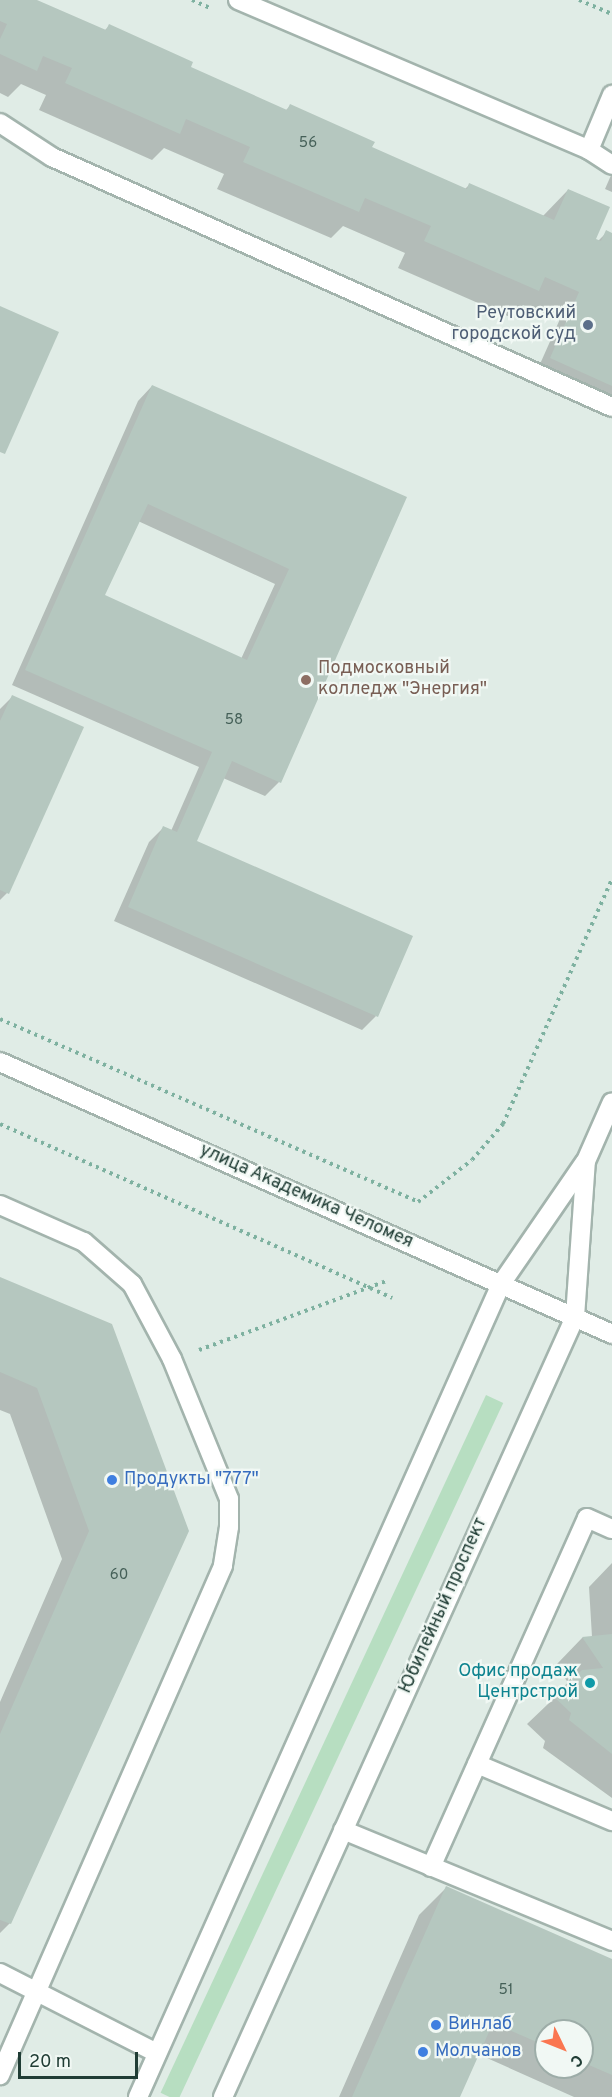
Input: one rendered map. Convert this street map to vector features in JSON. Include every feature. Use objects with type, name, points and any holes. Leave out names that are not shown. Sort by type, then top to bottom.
[{"type":"street","points":[[238,0],[589,150],[612,165]]},
{"type":"street","points":[[589,150],[612,95]]},
{"type":"street","points":[[0,123],[52,157],[612,407]]},
{"type":"street","name":"улица Академика Челомея","points":[[0,1062],[612,1334]]},
{"type":"street","name":"Юбилейный проспект","points":[[223,2097],[575,1317],[586,1161],[612,1102]]},
{"type":"street","points":[[138,2097],[501,1284],[586,1161]]},
{"type":"street","points":[[0,1205],[84,1242],[132,1284],[172,1359],[228,1499],[223,1566],[0,2075]]},
{"type":"street","points":[[431,1867],[587,1518],[612,1529]]},
{"type":"street","points":[[477,1764],[612,1821]]},
{"type":"street","points":[[343,1830],[612,1941]]},
{"type":"street","points":[[0,1973],[157,2053]]},
{"type":"path","points":[[579,0],[612,14]]},
{"type":"path","points":[[0,1019],[417,1202],[472,1160],[503,1124],[612,879]]},
{"type":"path","points":[[0,1124],[392,1298]]},
{"type":"path","points":[[172,1359],[387,1281]]},
{"type":"green space","points":[[486,1395],[503,1403],[180,2097],[169,2097],[161,2093]]},
{"type":"building","points":[[0,0],[37,0],[106,30],[109,24],[193,62],[191,67],[287,110],[290,104],[375,142],[372,147],[467,189],[469,183],[554,220],[568,189],[610,207],[596,239],[601,241],[606,230],[612,233],[612,386],[550,358],[579,292],[545,277],[539,291],[424,241],[431,226],[365,198],[359,212],[243,162],[250,147],[186,119],[180,134],[65,83],[72,68],[43,56],[37,71],[0,54],[0,39],[7,24],[0,21]]},
{"type":"building","points":[[0,306],[59,332],[5,454],[0,452]]},
{"type":"building","points":[[152,385],[407,497],[281,783],[232,761],[197,841],[413,936],[378,1017],[128,907],[163,826],[177,832],[212,752],[25,670]],"holes":[[[148,504],[289,569],[247,660],[105,595]]]},
{"type":"building","points":[[12,695],[84,727],[9,894],[0,890],[0,721]]},
{"type":"building","points":[[0,1277],[112,1324],[189,1531],[11,1924],[0,1920],[0,1734],[89,1531],[37,1388],[0,1372]]},
{"type":"building","name":"Офис продаж Центрстрой","points":[[612,1634],[612,1754],[569,1720],[571,1713],[553,1696],[582,1670],[603,1668],[582,1637]]},
{"type":"building","points":[[446,1886],[612,1959],[612,2075],[594,2067],[594,2019],[534,2019],[534,2041],[493,2023],[460,2097],[352,2097]]},
{"type":"place","name":"Реутовский городской суд","points":[[588,325]]},
{"type":"place","name":"Подмосковный колледж \"Энергия\"","points":[[306,680]]},
{"type":"place","name":"Продукты \"777\"","points":[[112,1480]]},
{"type":"place","name":"Офис продаж Центрстрой","points":[[590,1683]]},
{"type":"place","name":"Винлаб","points":[[436,2025]]},
{"type":"place","name":"Молчанов","points":[[423,2052]]}]
